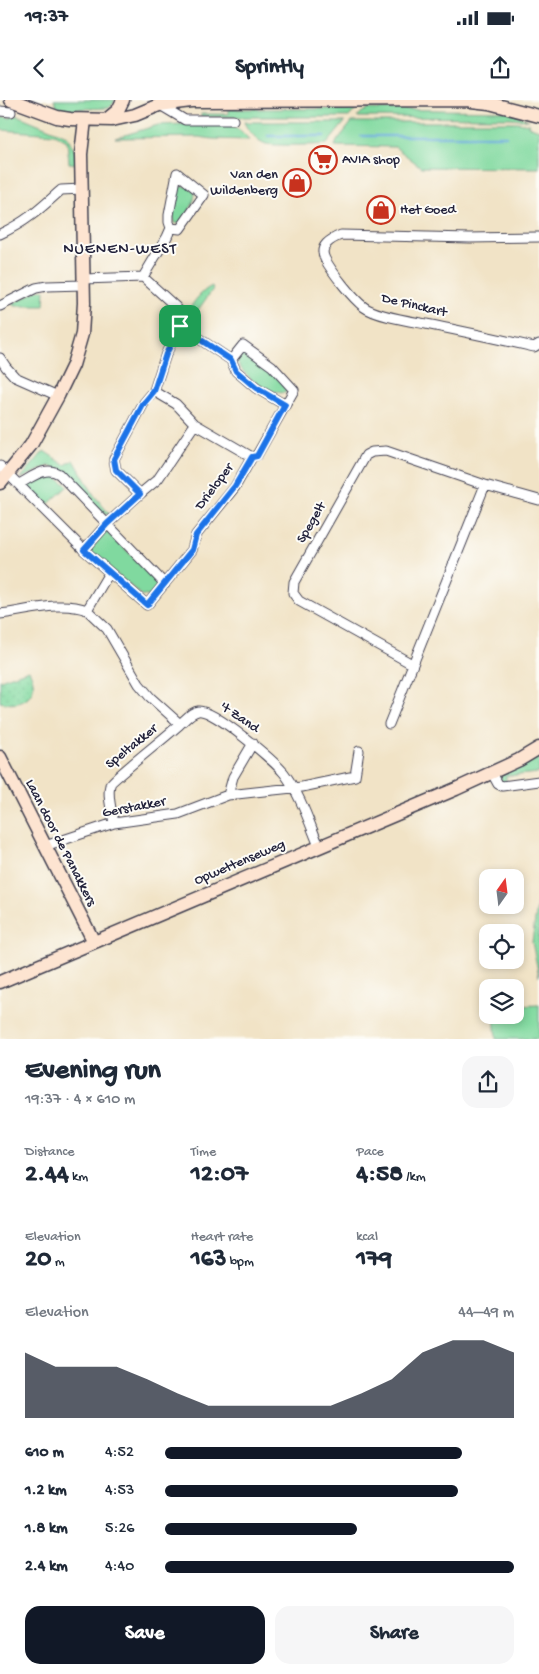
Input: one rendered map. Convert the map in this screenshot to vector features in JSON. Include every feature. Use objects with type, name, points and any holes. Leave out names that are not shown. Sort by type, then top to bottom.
[{"type":"street","points":[[47,100],[57,117]]},
{"type":"street","points":[[106,120],[118,110],[123,100]]},
{"type":"street","points":[[0,111],[11,106],[57,117],[106,120],[135,115],[159,105],[187,100],[368,100],[471,101],[489,103],[539,116]]},
{"type":"street","points":[[471,101],[477,100]]},
{"type":"street","points":[[159,105],[185,120],[233,120]]},
{"type":"street","points":[[0,483],[4,470],[31,445],[58,396],[74,365],[82,334],[84,317],[81,154],[85,120]]},
{"type":"street","points":[[143,277],[171,228],[169,215],[177,173],[204,195],[180,229],[171,228]]},
{"type":"street","points":[[0,234],[19,225],[61,190],[82,189]]},
{"type":"street","name":"De Pinckart","points":[[539,237],[470,238],[341,235],[326,243],[323,251],[324,258],[334,273],[364,307],[373,312],[534,347],[539,344]]},
{"type":"street","points":[[0,306],[36,288],[143,277],[182,314],[183,328],[166,354],[154,391],[144,403],[114,459],[116,470],[140,494]]},
{"type":"street","points":[[183,328],[231,360],[236,371],[256,388],[285,405]]},
{"type":"street","name":"Drieloper","points":[[109,573],[147,605],[192,550],[196,535],[235,486],[252,457],[257,456],[294,390],[272,366],[243,345],[231,360]]},
{"type":"street","points":[[0,358],[3,368],[16,377],[58,396]]},
{"type":"street","name":"Drieloper","points":[[154,391],[176,404],[195,424],[252,457]]},
{"type":"street","points":[[84,550],[107,524],[158,479],[195,424]]},
{"type":"street","name":"Spegelt","points":[[412,664],[299,601],[293,593],[294,582],[366,455],[372,452],[386,451],[485,486],[539,500]]},
{"type":"street","points":[[4,470],[109,573],[87,610]]},
{"type":"street","points":[[19,484],[43,471],[54,471],[165,584]]},
{"type":"street","points":[[388,724],[485,486]]},
{"type":"street","points":[[0,614],[64,604],[87,610],[107,629],[139,684],[150,697],[180,724]]},
{"type":"street","name":"'t Zand","points":[[180,724],[190,715],[202,711],[215,717],[272,760],[293,788],[319,846]]},
{"type":"street","name":"Speltakker","points":[[114,824],[109,792],[112,781],[149,752],[180,724]]},
{"type":"street","points":[[228,795],[233,777],[253,744]]},
{"type":"street","name":"Opwettenseweg","points":[[0,982],[492,773],[539,748]]},
{"type":"street","name":"Gerstakker","points":[[45,846],[114,824],[178,814],[228,795],[293,788],[355,776],[358,751]]},
{"type":"street","name":"Laan door de Panakkers","points":[[0,757],[94,942]]},
{"type":"street","points":[[492,773],[498,784],[502,786],[539,781]]},
{"type":"green space","points":[[54,100],[115,100],[109,108],[76,109],[63,112],[56,106]]},
{"type":"green space","points":[[228,109],[356,109],[349,117],[201,117],[201,114],[228,114]]},
{"type":"green space","points":[[368,109],[508,111],[529,120],[511,118],[357,117]]},
{"type":"green space","points":[[12,115],[19,116],[67,136],[77,155],[79,164],[69,163],[67,141],[54,134],[0,130],[0,117],[11,118]]},
{"type":"green space","points":[[244,122],[345,122],[327,144],[270,145],[263,143],[253,135]]},
{"type":"green space","points":[[352,122],[517,122],[529,124],[528,126],[539,130],[539,168],[421,167],[395,147],[335,146]]},
{"type":"green space","points":[[209,123],[232,126],[241,131],[249,140],[199,137],[115,138],[158,125]]},
{"type":"green space","points":[[179,187],[189,187],[195,192],[194,201],[180,224],[174,223],[175,195]]},
{"type":"green space","points":[[212,286],[213,289],[193,317],[187,316],[187,312],[198,297]]},
{"type":"green space","points":[[38,290],[45,290],[44,306],[14,306],[12,304]]},
{"type":"green space","points":[[245,353],[262,362],[288,390],[285,393],[271,391],[262,387],[251,378],[242,369],[238,360]]},
{"type":"green space","points":[[44,451],[65,465],[74,460],[94,495],[110,515],[98,513],[58,469],[49,466],[20,479]]},
{"type":"green space","points":[[49,472],[68,486],[45,507],[23,484]]},
{"type":"green space","points":[[106,530],[161,584],[152,597],[141,595],[91,552],[91,548]]},
{"type":"green space","points":[[29,670],[33,686],[32,693],[28,698],[9,704],[0,702],[0,680]]},
{"type":"green space","points":[[539,755],[539,773],[506,776],[506,782],[501,781],[500,777],[503,774],[530,762]]},
{"type":"green space","points":[[539,891],[539,976],[532,942]]},
{"type":"green space","points":[[539,1005],[539,1039],[496,1039],[495,1024],[524,1024],[524,1006]]},
{"type":"waterway","points":[[268,136],[324,136]]},
{"type":"waterway","points":[[361,136],[506,136]]},
{"type":"place","name":"AVIA shop","points":[[323,160]]},
{"type":"place","name":"Van den Wildenberg","points":[[297,183]]},
{"type":"place","name":"Het Goed","points":[[381,210]]},
{"type":"district","name":"NUENEN-WEST","points":[[120,250]]},
{"type":"route","points":[[180,326],[231,360],[236,371],[256,388],[285,405],[257,456],[252,457],[235,486],[196,535],[192,550],[147,605],[84,550],[107,524],[140,494],[116,470],[114,459],[144,403],[154,391],[166,354],[180,326]]}]
